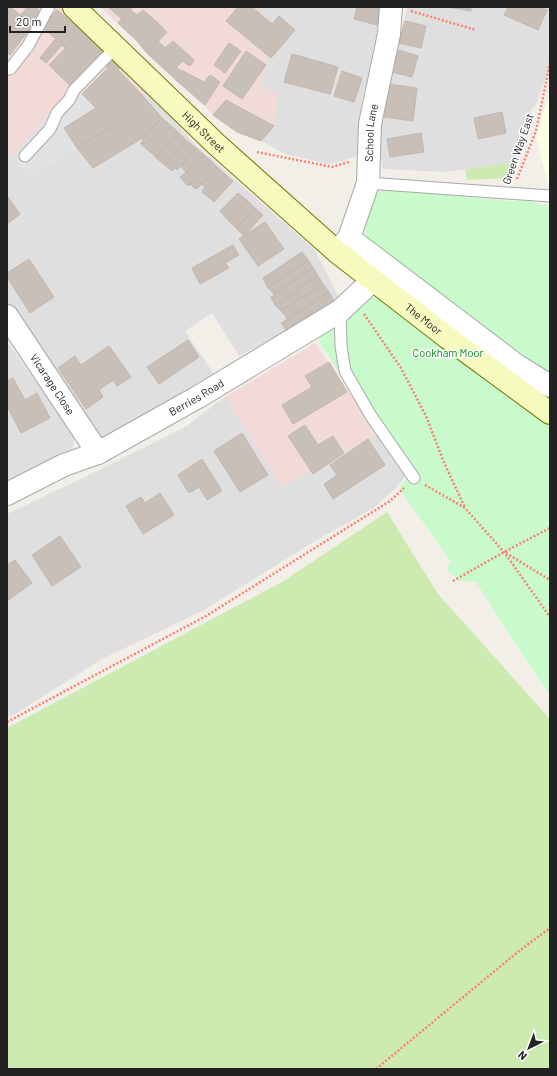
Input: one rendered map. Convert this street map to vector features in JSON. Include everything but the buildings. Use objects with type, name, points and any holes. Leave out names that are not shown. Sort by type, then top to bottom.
[{"type":"main road","name":"High Street","points":[[74,7],[216,144],[343,245]]},
{"type":"main road","name":"The Moor","points":[[343,245],[373,280],[448,338],[550,413]]},
{"type":"street","name":"School Lane","points":[[343,245],[368,182],[370,124],[389,34],[398,8]]},
{"type":"street","points":[[343,245],[550,386]]},
{"type":"street","name":"Berries Road","points":[[7,494],[64,465],[98,453],[198,397],[340,311],[373,280]]},
{"type":"street","name":"Vicarage Close","points":[[7,316],[98,453]]},
{"type":"lane","points":[[7,69],[10,69],[28,46],[49,7]]},
{"type":"lane","points":[[25,156],[50,129],[57,113],[69,100],[74,90],[115,48]]},
{"type":"lane","points":[[368,182],[550,196]]},
{"type":"lane","points":[[340,311],[341,346],[345,371],[371,416],[414,478]]},
{"type":"path","points":[[398,8],[476,30]]},
{"type":"path","name":"Green Way East","points":[[512,193],[536,130],[550,63]]},
{"type":"path","points":[[252,151],[332,168],[369,156]]},
{"type":"path","points":[[364,314],[401,368],[422,409],[465,508],[504,552],[550,617]]},
{"type":"path","points":[[7,722],[206,616],[390,501],[414,478],[465,508]]},
{"type":"path","points":[[453,581],[550,528]]},
{"type":"path","points":[[504,552],[550,580]]},
{"type":"path","points":[[376,1069],[519,951],[550,928]]},
{"type":"shaded area","points":[[7,7],[60,7],[144,87],[142,95],[77,148],[29,179],[7,151]]},
{"type":"shaded area","points":[[100,7],[252,7],[265,17],[248,41],[269,58],[260,86],[277,93],[275,126],[261,141],[236,131],[216,117],[144,51],[137,41]]},
{"type":"shaded area","points":[[252,7],[388,7],[362,99],[361,118],[366,152],[343,161],[328,164],[285,154],[261,141],[275,126],[260,86],[248,41],[264,18]]},
{"type":"shaded area","points":[[408,7],[550,7],[550,66],[535,107],[532,108],[517,162],[444,172],[382,169],[379,130],[387,74]]},
{"type":"shaded area","points":[[73,85],[96,108],[77,148],[29,179],[12,157]]},
{"type":"shaded area","points":[[144,87],[195,144],[315,250],[341,302],[239,356],[212,313],[185,331],[214,374],[154,413],[102,441],[7,303],[7,151],[12,157]]},
{"type":"shaded area","points":[[550,92],[550,192],[536,136]]},
{"type":"shaded area","points":[[7,342],[75,435],[72,453],[7,485]]},
{"type":"shaded area","points":[[315,343],[377,433],[282,487],[225,397]]},
{"type":"shaded area","points":[[225,397],[282,486],[377,433],[405,477],[395,489],[372,509],[317,540],[204,610],[102,659],[7,719],[7,514],[185,427]]},
{"type":"green space","points":[[517,162],[513,172],[508,178],[467,180],[465,169]]},
{"type":"green space","name":"Cookham Moor","points":[[382,190],[402,190],[506,201],[523,200],[550,206],[550,694],[528,663],[476,582],[459,581],[447,569],[451,561],[399,488],[412,473],[349,387],[318,340],[356,305],[365,254],[367,216],[375,195]]},
{"type":"green space","points":[[387,512],[438,594],[550,719],[550,1069],[7,1069],[7,728],[282,582]]}]
